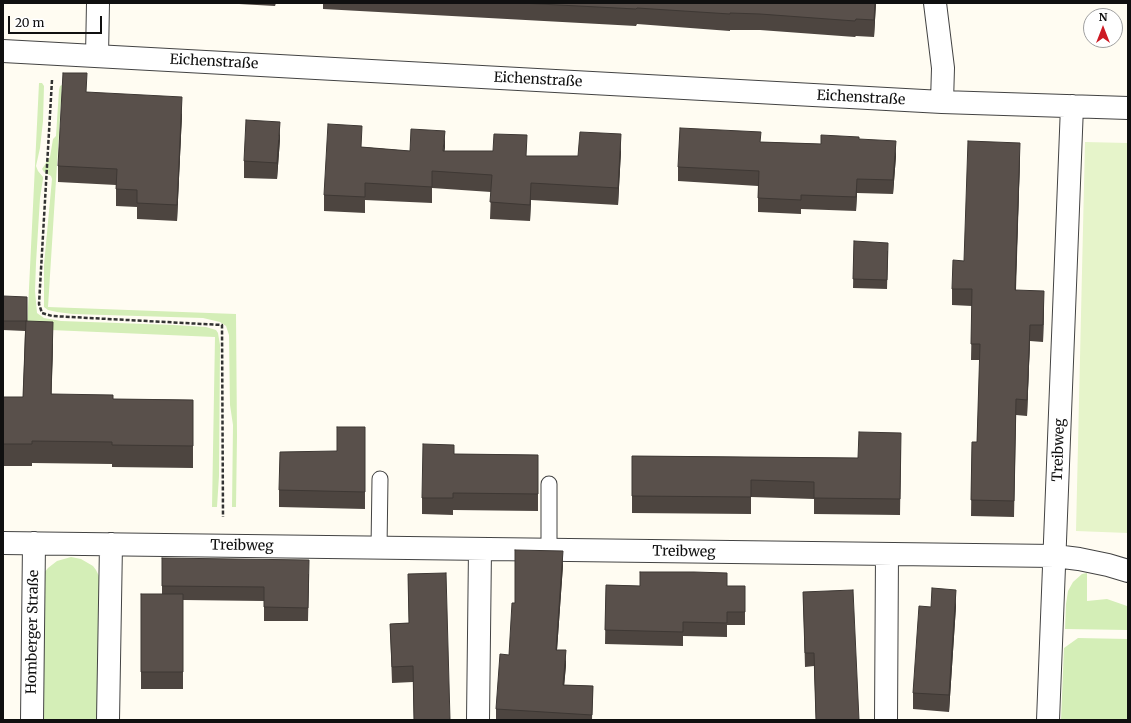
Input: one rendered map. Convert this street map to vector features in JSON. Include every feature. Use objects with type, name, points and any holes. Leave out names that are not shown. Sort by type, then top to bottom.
[{"type":"street","points":[[96,56],[98,3]]},
{"type":"street","points":[[935,3],[943,68],[942,102]]},
{"type":"street","name":"Eichenstraße","points":[[3,51],[942,102],[1128,108]]},
{"type":"street","name":"Treibweg","points":[[1048,720],[1064,343],[1072,106]]},
{"type":"street","name":"Treibweg","points":[[3,543],[1054,556],[1108,565],[1128,572]]},
{"type":"street","name":"Homberger Straße","points":[[32,720],[34,543]]},
{"type":"street","points":[[108,720],[111,544]]},
{"type":"street","points":[[478,720],[480,549]]},
{"type":"street","points":[[886,720],[888,554]]},
{"type":"lane","points":[[379,548],[380,479]]},
{"type":"lane","points":[[549,484],[549,550]]},
{"type":"path","points":[[54,54],[39,304],[42,313],[52,316],[222,325],[223,545]]},
{"type":"green space","points":[[39,83],[42,83],[44,86],[43,121],[36,166],[43,177],[40,198],[36,263],[35,291],[37,313],[44,318],[61,321],[174,325],[206,327],[216,330],[220,345],[219,476],[217,507],[212,507],[215,337],[27,329]]},
{"type":"green space","points":[[62,85],[48,307],[236,314],[236,507],[232,507],[233,425],[230,405],[229,335],[226,326],[220,322],[203,318],[73,314],[48,310],[44,307],[44,265],[52,179],[51,176],[42,169],[50,157],[53,139],[56,136],[59,90],[60,86]]},
{"type":"green space","points":[[1085,142],[1128,143],[1128,533],[1076,531]]},
{"type":"green space","points":[[71,557],[81,559],[93,566],[101,580],[99,720],[40,720],[44,573],[57,561]]},
{"type":"green space","points":[[1087,573],[1087,601],[1107,599],[1127,606],[1128,630],[1065,629],[1068,591],[1073,582],[1082,574]]},
{"type":"green space","points":[[1078,638],[1128,639],[1128,720],[1061,720],[1064,648]]},
{"type":"building","points":[[520,3],[875,3],[874,20],[856,19],[855,21],[760,14],[730,14]]},
{"type":"building","points":[[63,73],[87,73],[86,92],[182,97],[177,205],[137,203],[137,190],[116,189],[117,169],[58,166]]},
{"type":"building","points":[[246,120],[280,122],[277,163],[244,161]]},
{"type":"building","points":[[328,124],[362,126],[361,147],[410,151],[411,129],[445,131],[443,151],[493,151],[494,134],[527,135],[526,156],[578,156],[580,132],[621,134],[618,188],[531,183],[530,205],[490,202],[492,175],[432,171],[432,187],[365,183],[365,197],[324,195]]},
{"type":"building","points":[[680,128],[761,132],[760,142],[821,144],[821,135],[896,141],[893,180],[857,179],[856,197],[801,195],[801,200],[758,198],[759,171],[678,167]]},
{"type":"building","points":[[968,141],[1020,143],[1015,290],[1044,291],[1043,325],[1030,325],[1027,400],[1016,399],[1014,501],[971,500],[972,442],[977,442],[980,344],[971,344],[972,289],[952,289],[953,260],[964,261]]},
{"type":"building","points":[[854,241],[888,243],[887,280],[853,279]]},
{"type":"building","points":[[3,296],[27,297],[27,321],[3,321]]},
{"type":"building","points":[[26,321],[53,322],[51,394],[113,395],[113,399],[193,400],[193,446],[112,445],[112,442],[32,441],[32,444],[3,444],[3,397],[23,397]]},
{"type":"building","points":[[337,427],[365,427],[365,492],[279,490],[280,452],[337,451]]},
{"type":"building","points":[[859,432],[901,433],[900,499],[814,498],[814,482],[751,480],[751,497],[632,496],[632,456],[858,458]]},
{"type":"building","points":[[423,444],[454,445],[454,454],[538,455],[538,494],[453,493],[453,498],[422,498]]},
{"type":"building","points":[[515,550],[563,551],[556,650],[566,650],[563,685],[593,686],[592,715],[496,709],[500,654],[509,655],[512,603],[515,603]]},
{"type":"building","points":[[162,558],[309,560],[308,608],[264,607],[264,587],[162,586]]},
{"type":"building","points":[[640,572],[727,573],[727,586],[745,586],[745,612],[727,612],[727,623],[683,622],[683,632],[605,630],[606,585],[640,586]]},
{"type":"building","points":[[446,573],[450,720],[414,720],[413,666],[392,667],[390,624],[409,623],[408,574]]},
{"type":"building","points":[[932,588],[956,590],[949,695],[913,693],[919,606],[931,607]]},
{"type":"building","points":[[853,590],[859,720],[816,720],[814,653],[805,653],[803,592]]},
{"type":"building","points":[[141,594],[183,594],[183,672],[141,672]]}]
